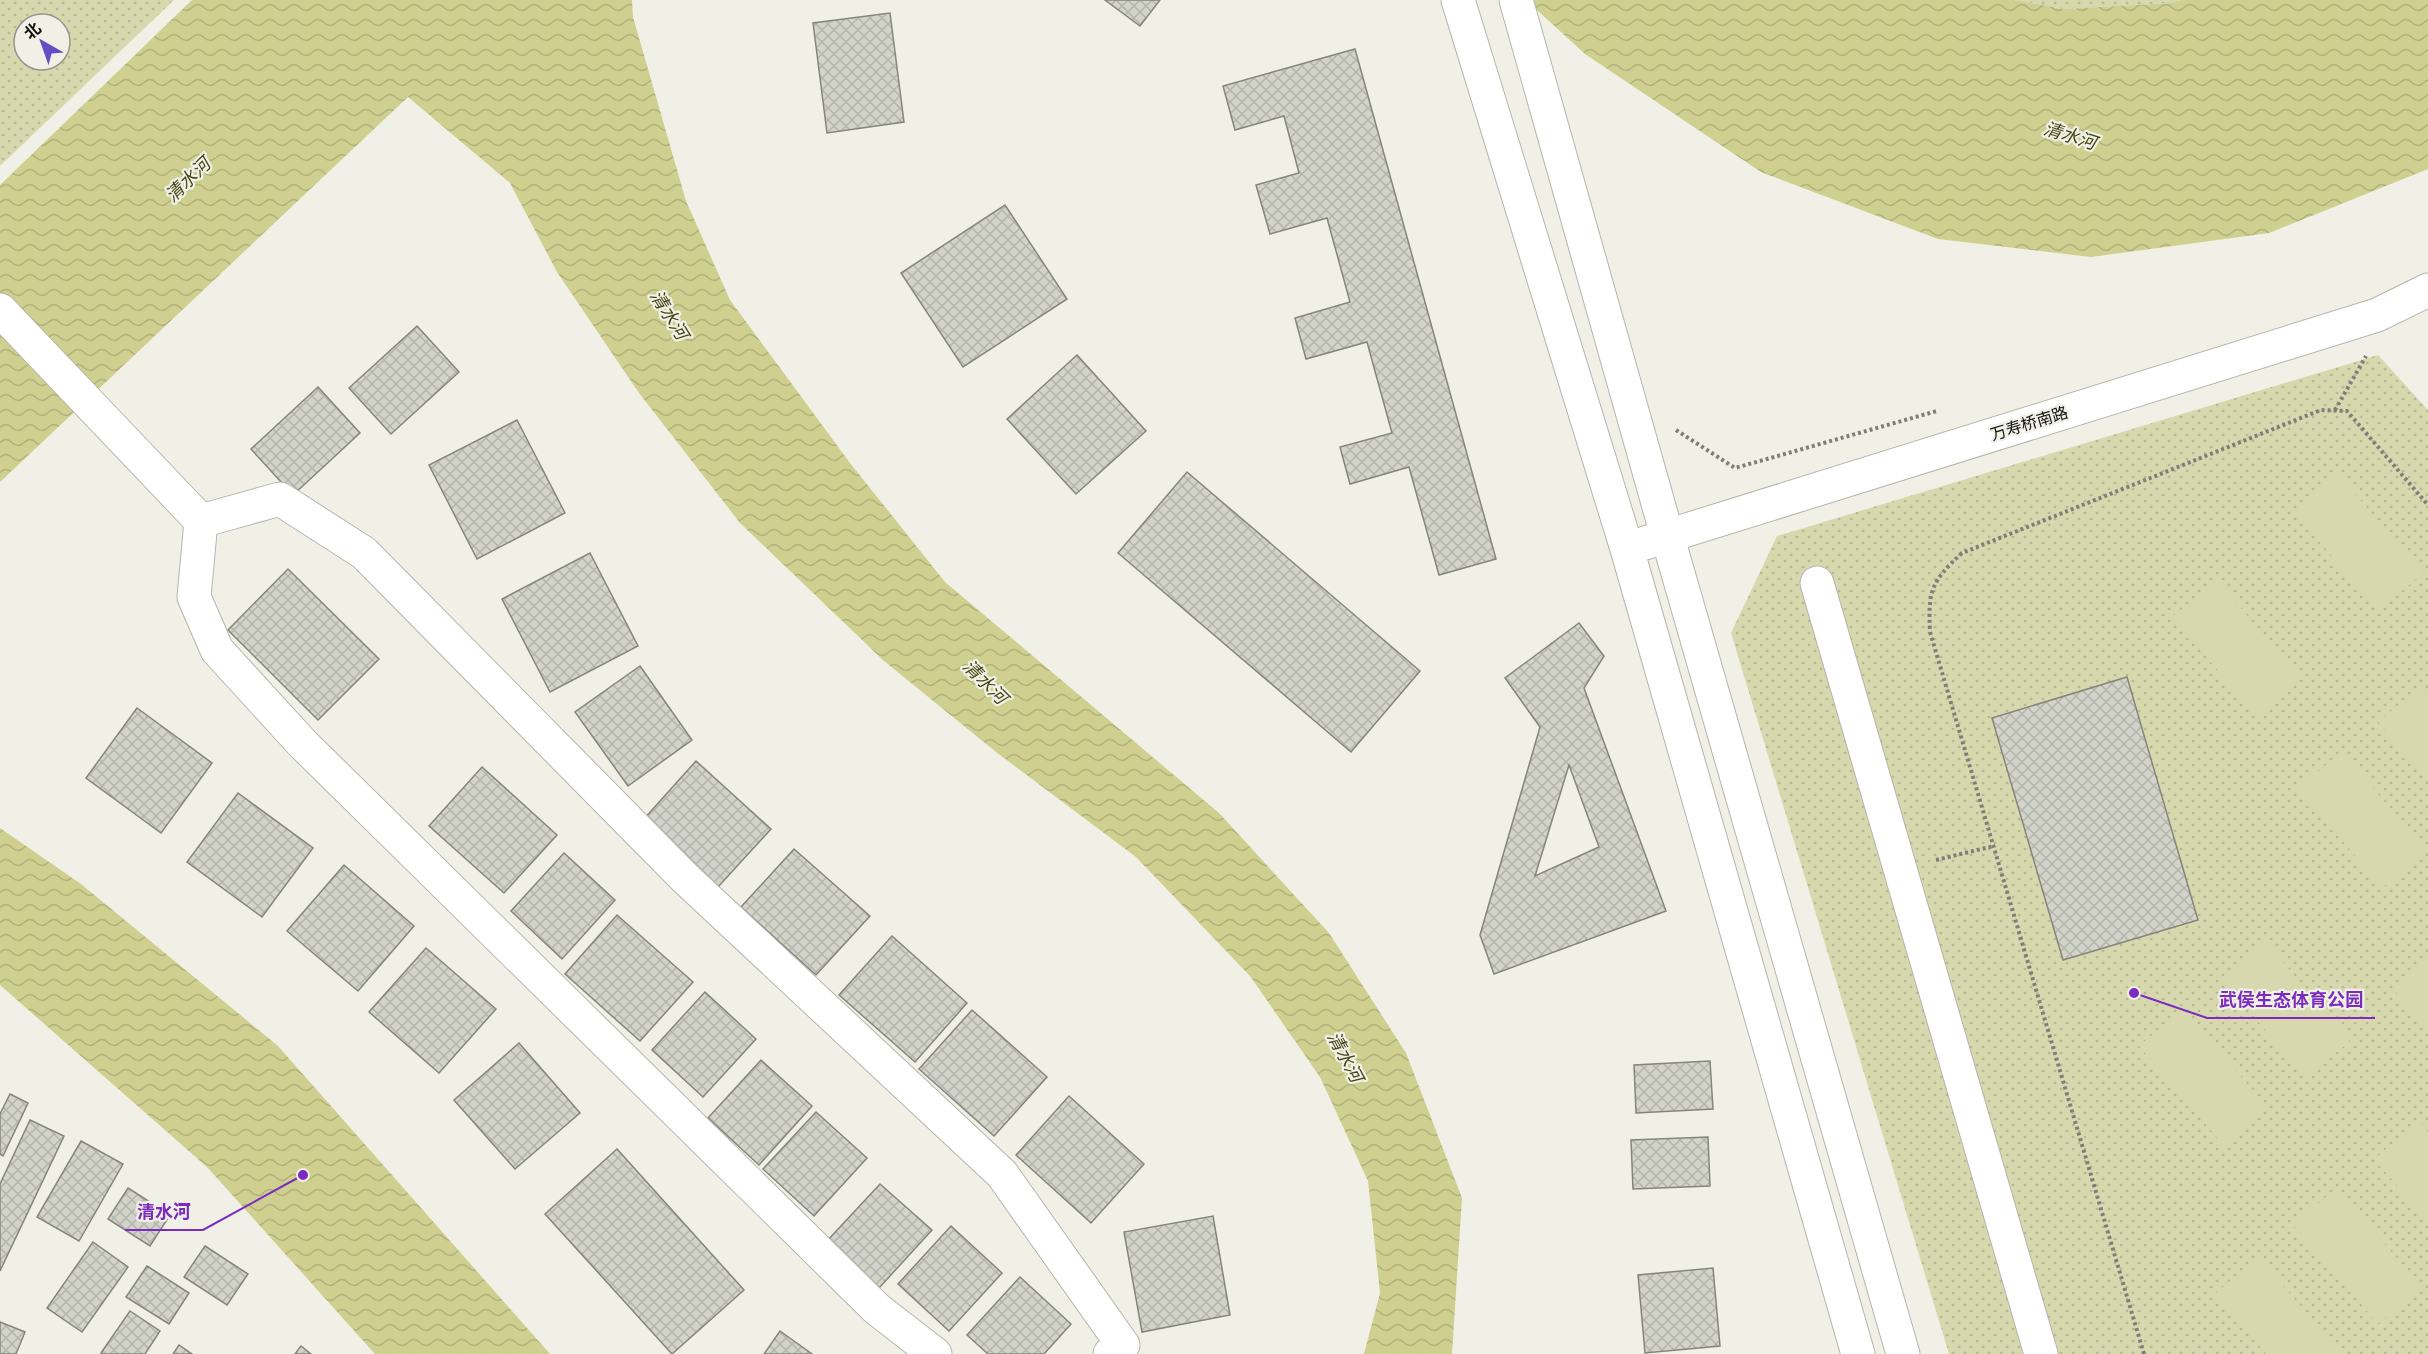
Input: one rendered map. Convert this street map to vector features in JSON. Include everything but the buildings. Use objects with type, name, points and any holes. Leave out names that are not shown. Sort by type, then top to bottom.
[{"type":"street","points":[[1459,1],[1627,549],[1858,1354]]},
{"type":"street","points":[[1519,10],[1667,535],[1903,1354]]},
{"type":"street","name":"万寿桥南路","points":[[1627,549],[2377,315],[2428,290]]},
{"type":"street","points":[[0,310],[201,521],[194,597],[217,650],[302,743],[877,1309],[935,1354]]},
{"type":"street","points":[[201,521],[280,499],[364,553],[685,878],[1002,1174],[1123,1345],[1110,1354]]},
{"type":"street","points":[[1817,583],[2041,1354]]},
{"type":"path","points":[[2335,411],[2353,383],[2376,335],[2377,315]]},
{"type":"path","points":[[2144,1354],[1930,632],[1928,601],[1939,575],[1962,554],[2321,410],[2347,411],[2428,505]]},
{"type":"path","points":[[1671,428],[1735,468],[1938,411]]},
{"type":"path","points":[[1900,868],[1994,846]]},
{"type":"shaded area","points":[[0,0],[174,0],[0,166]]},
{"type":"shaded area","points":[[2014,0],[2181,0],[2171,3],[2064,9]]},
{"type":"shaded area","points":[[2378,355],[2428,410],[2428,1354],[1949,1354],[1731,633],[1777,536]]},
{"type":"shaded area","points":[[2338,474],[2423,573],[2378,611],[2294,512]]},
{"type":"shaded area","points":[[2217,580],[2301,679],[2257,716],[2172,617]]},
{"type":"shaded area","points":[[2422,685],[2428,692],[2428,781],[2378,722]]},
{"type":"shaded area","points":[[2342,751],[2426,851],[2382,888],[2298,788]]},
{"type":"shaded area","points":[[2265,941],[2350,1041],[2306,1078],[2221,978]]},
{"type":"shaded area","points":[[2428,958],[2428,1030],[2393,989]]},
{"type":"shaded area","points":[[2183,1009],[2268,1108],[2224,1146],[2139,1046]]},
{"type":"shaded area","points":[[2419,1121],[2428,1132],[2428,1222],[2374,1159]]},
{"type":"shaded area","points":[[2337,1187],[2421,1287],[2378,1324],[2293,1225]]},
{"type":"shaded area","points":[[2258,1257],[2342,1354],[2266,1354],[2215,1294]]},
{"type":"water","points":[[192,0],[632,0],[633,17],[686,201],[730,300],[850,463],[945,582],[1219,813],[1329,933],[1406,1053],[1462,1198],[1452,1354],[1364,1354],[1380,1293],[1368,1181],[1320,1077],[1250,976],[1136,857],[996,752],[884,661],[740,523],[639,393],[557,272],[510,183],[408,97],[0,482],[0,185]]},
{"type":"water","points":[[1526,0],[2014,0],[2064,9],[2171,3],[2181,0],[2428,0],[2428,169],[2269,233],[2091,257],[1938,239],[1761,172],[1585,54]]},
{"type":"water","points":[[0,828],[81,884],[278,1046],[550,1354],[375,1354],[207,1167],[0,985]]},
{"type":"place","name":"武侯生态体育公园","points":[[2134,993]]},
{"type":"place","name":"清水河","points":[[303,1175]]}]
